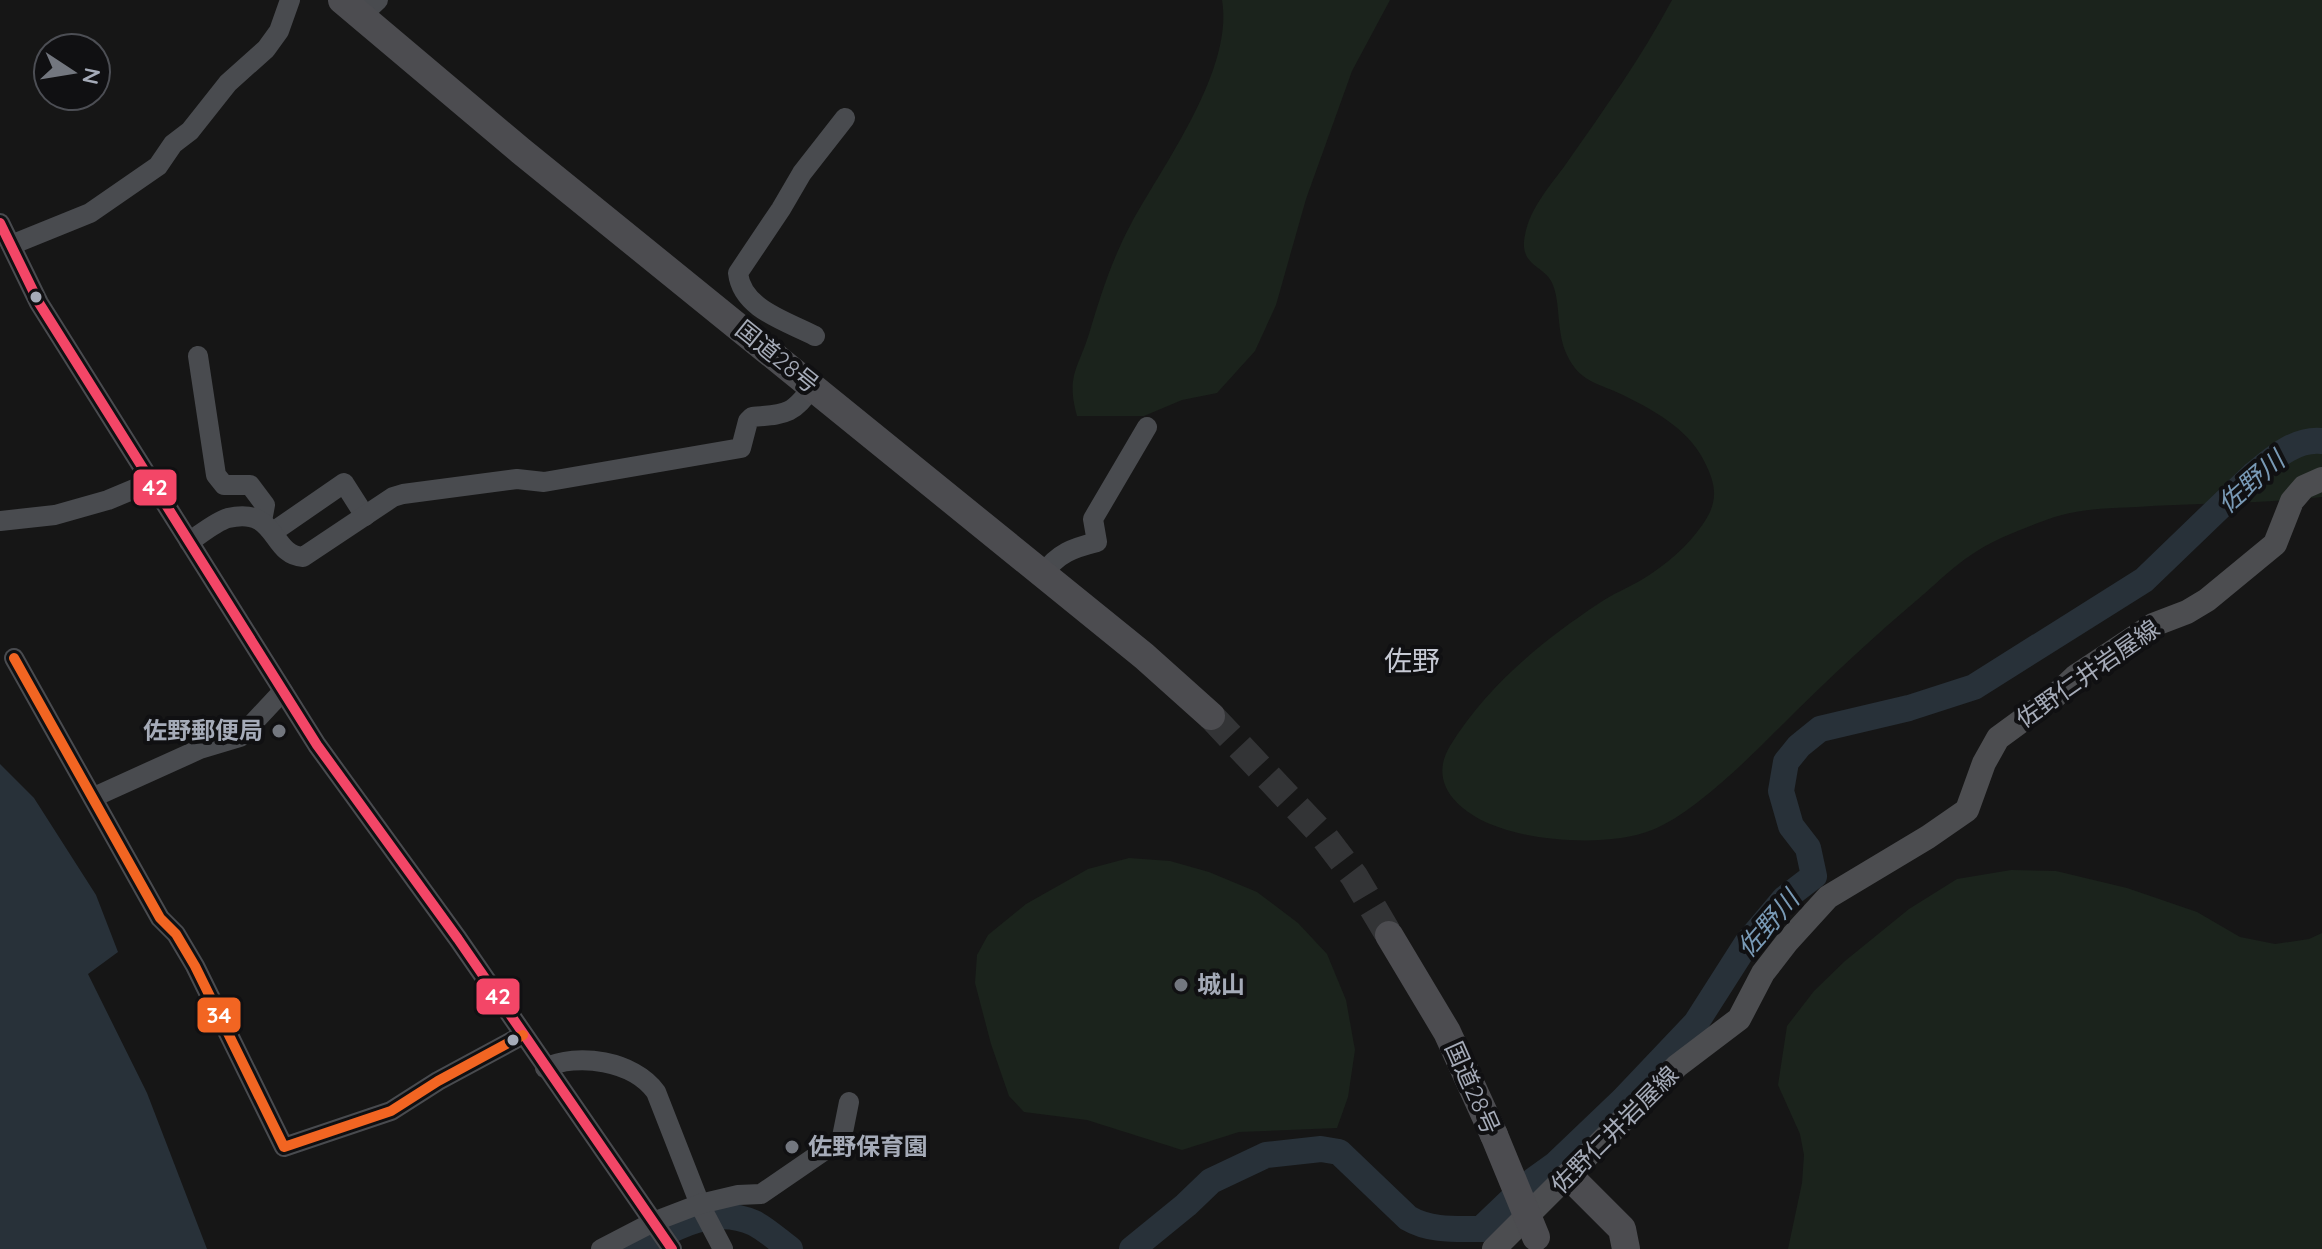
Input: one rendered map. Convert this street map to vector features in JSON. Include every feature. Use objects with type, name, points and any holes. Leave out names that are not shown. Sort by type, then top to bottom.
[{"type":"highway","name":"国道28号","points":[[360,5],[521,151],[1144,656],[1211,716]]},
{"type":"highway","name":"国道28号","points":[[1389,935],[1447,1032],[1538,1243]]},
{"type":"highway","points":[[1569,1176],[1622,1229],[1626,1249]]},
{"type":"main road","name":"佐野仁井岩屋線","points":[[1494,1249],[1677,1066],[1739,1019],[1763,973],[1815,908],[1967,810],[1984,763],[1998,738],[2054,697],[2076,676],[2153,625],[2187,612],[2207,600],[2275,544],[2292,501],[2304,487],[2322,479]]},
{"type":"street","points":[[290,0],[279,31],[266,49],[228,83],[190,131],[173,144],[158,166],[90,213],[4,234],[39,303],[317,745],[458,939],[671,1248]]},
{"type":"street","points":[[815,336],[751,303],[739,286],[738,273],[802,173],[845,118]]},
{"type":"street","points":[[198,356],[216,475],[224,485],[250,485],[265,505],[267,526],[291,554],[303,557],[393,497],[403,494],[517,479],[544,482],[741,448],[748,421],[752,417],[787,414],[813,386]]},
{"type":"street","points":[[1043,574],[1053,560],[1069,550],[1097,542],[1093,519],[1147,427]]},
{"type":"street","points":[[0,521],[55,515],[108,500],[151,482]]},
{"type":"street","points":[[189,542],[230,518],[267,526],[344,483],[365,516]]},
{"type":"street","points":[[14,658],[160,918],[176,934],[195,966],[284,1147],[391,1111],[438,1081],[523,1035]]},
{"type":"street","points":[[94,797],[200,749],[240,737],[283,691]]},
{"type":"street","points":[[545,1068],[565,1059],[617,1065],[649,1082],[656,1092],[700,1206],[718,1241]]},
{"type":"street","points":[[601,1249],[700,1206],[738,1195],[761,1194],[831,1146],[840,1147],[849,1102]]},
{"type":"shaded area","points":[[1222,0],[1390,0],[1352,71],[1306,199],[1276,305],[1255,351],[1217,393],[1182,400],[1144,416],[1077,416],[1073,382],[1102,292],[1124,237],[1177,146],[1207,86],[1223,27]]},
{"type":"shaded area","points":[[1672,0],[2322,0],[2322,497],[2091,510],[2057,516],[2007,535],[1953,569],[1850,659],[1752,754],[1685,812],[1652,830],[1615,839],[1571,840],[1527,835],[1490,824],[1457,803],[1444,783],[1442,771],[1450,746],[1480,704],[1516,667],[1577,618],[1668,561],[1697,532],[1713,503],[1713,482],[1707,467],[1683,433],[1648,408],[1584,377],[1572,364],[1561,337],[1553,285],[1550,278],[1529,260],[1524,246],[1536,206],[1621,84]]},
{"type":"shaded area","points":[[0,764],[34,798],[96,895],[118,952],[88,974],[147,1093],[207,1249],[0,1249]]},
{"type":"shaded area","points":[[1129,858],[1170,861],[1209,872],[1257,892],[1298,923],[1327,954],[1346,1000],[1355,1050],[1348,1097],[1337,1128],[1239,1132],[1182,1150],[1087,1120],[1024,1112],[1009,1096],[975,983],[977,955],[988,935],[1026,904],[1088,869]]},
{"type":"shaded area","points":[[2011,870],[2056,871],[2127,888],[2197,912],[2240,937],[2275,944],[2309,939],[2322,933],[2322,1249],[1788,1249],[1802,1183],[1804,1155],[1800,1134],[1778,1085],[1787,1026],[1814,991],[1845,961],[1909,909],[1957,879]]},
{"type":"waterway","name":"佐野川","points":[[1132,1249],[1211,1181],[1266,1155],[1321,1149],[1339,1152],[1408,1218],[1434,1227],[1481,1229],[1623,1100],[1696,1023],[1747,943],[1784,899],[1814,876],[1808,848],[1791,826],[1781,791],[1786,762],[1799,746],[1820,729],[1909,708],[1974,687],[2144,580],[2253,475],[2277,456],[2294,446],[2322,441]]},
{"type":"waterway","name":"佐野川","points":[[635,1249],[692,1221],[722,1216],[754,1223],[790,1249]]},
{"type":"tunnel","points":[[1211,716],[1322,834],[1354,876],[1389,935]]},
{"type":"transit line","name":"42","points":[[0,223],[39,303],[317,745],[458,939],[672,1249]]},
{"type":"transit line","name":"34","points":[[14,658],[160,918],[176,934],[195,966],[284,1147],[391,1111],[438,1081],[523,1035]]},
{"type":"place","name":"佐野郵便局","points":[[279,731]]},
{"type":"place","name":"城山","points":[[1181,985]]},
{"type":"place","name":"佐野保育園","points":[[792,1147]]},
{"type":"district","name":"佐野","points":[[1412,661]]}]
